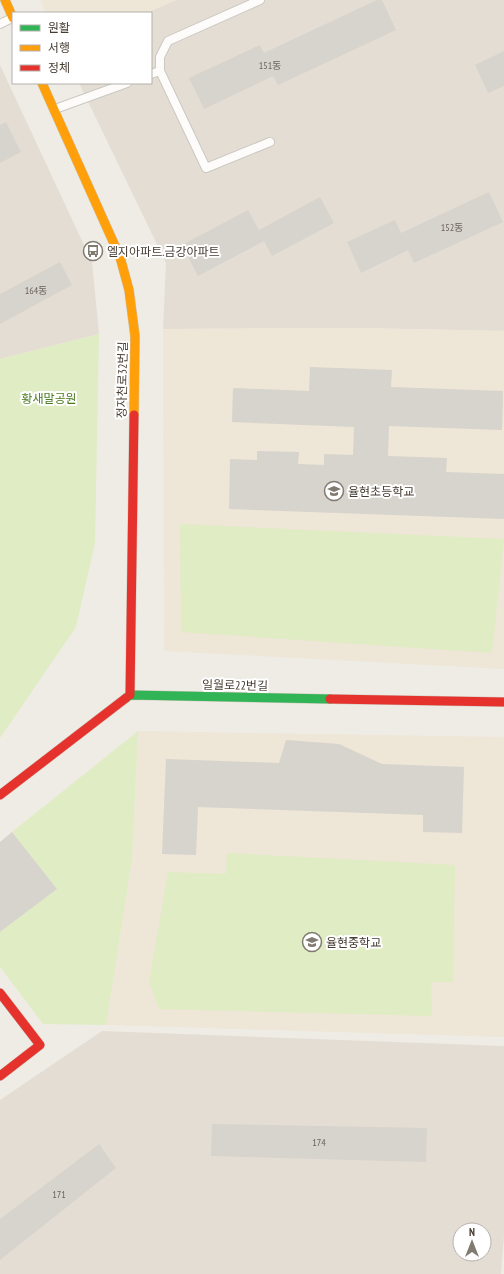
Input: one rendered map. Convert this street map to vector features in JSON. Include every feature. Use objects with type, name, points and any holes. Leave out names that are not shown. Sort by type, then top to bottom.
[{"type":"street","points":[[5,0],[12,15]]},
{"type":"street","name":"정자천로32번길","points":[[42,84],[120,257],[130,298],[135,336],[130,696]]},
{"type":"street","points":[[0,795],[130,696]]},
{"type":"street","name":"일월로22번길","points":[[130,696],[504,702]]},
{"type":"street","points":[[0,993],[40,1045],[0,1076]]},
{"type":"lane","points":[[260,0],[168,41],[160,57],[160,71],[206,168],[270,142]]},
{"type":"lane","points":[[0,24],[12,18]]},
{"type":"lane","points":[[152,74],[160,71]]},
{"type":"lane","points":[[54,109],[124,84]]},
{"type":"shaded area","points":[[40,0],[176,0],[148,12],[46,12]]},
{"type":"shaded area","points":[[176,0],[504,0],[504,331],[357,328],[163,329],[166,263],[79,84],[152,84],[152,12],[148,12]]},
{"type":"shaded area","points":[[0,65],[92,262],[99,334],[0,359]]},
{"type":"shaded area","name":"율현초등학교","points":[[357,328],[504,331],[504,669],[164,651],[163,329]]},
{"type":"shaded area","name":"율현중학교","points":[[138,731],[504,737],[504,1037],[106,1025],[132,859]]},
{"type":"shaded area","points":[[102,1031],[504,1046],[504,1235],[501,1274],[0,1274],[0,1100]]},
{"type":"green space","name":"황새말공원","points":[[99,334],[95,543],[76,627],[0,738],[0,359]]},
{"type":"green space","points":[[180,524],[504,539],[492,653],[181,632]]},
{"type":"green space","points":[[138,731],[132,859],[106,1025],[43,1024],[0,967],[0,932],[57,889],[12,832]]},
{"type":"green space","points":[[227,853],[455,865],[453,982],[431,982],[432,1016],[159,1009],[149,982],[168,872],[226,874]]},
{"type":"building","points":[[377,0],[382,0],[396,30],[278,85],[273,76],[204,109],[189,78],[260,45],[264,53]]},
{"type":"building","points":[[504,51],[504,86],[488,93],[475,65]]},
{"type":"building","points":[[6,122],[21,152],[0,163],[0,125]]},
{"type":"building","points":[[489,192],[503,222],[414,263],[408,250],[361,273],[347,242],[395,220],[401,233]]},
{"type":"building","points":[[320,197],[334,223],[272,256],[264,241],[198,276],[182,245],[248,210],[259,230]]},
{"type":"building","points":[[60,262],[72,285],[0,324],[0,294]]},
{"type":"building","points":[[310,367],[392,370],[391,387],[503,391],[502,430],[389,426],[388,456],[447,458],[446,472],[504,474],[504,519],[229,509],[230,459],[257,460],[257,451],[299,452],[298,464],[324,465],[324,454],[353,455],[354,427],[232,422],[233,388],[309,391]]},
{"type":"building","points":[[286,740],[339,744],[382,764],[464,767],[462,833],[423,832],[423,815],[198,807],[196,855],[162,854],[166,759],[279,763]]},
{"type":"building","points":[[12,832],[57,889],[0,932],[0,842]]},
{"type":"building","points":[[212,1124],[427,1128],[426,1162],[211,1156]]},
{"type":"building","points":[[99,1144],[116,1168],[0,1260],[0,1219]]},
{"type":"traffic: fast","points":[[126,698],[130,695],[330,699]]},
{"type":"traffic: slow","points":[[5,0],[12,16]]},
{"type":"traffic: slow","points":[[42,84],[120,257],[129,290],[135,336],[134,415]]},
{"type":"traffic: jam","points":[[130,695],[134,415]]},
{"type":"traffic: jam","points":[[0,795],[126,698]]},
{"type":"traffic: jam","points":[[330,699],[504,702]]},
{"type":"traffic: jam","points":[[0,993],[40,1045],[0,1076]]},
{"type":"place","name":"엘지아파트.금강아파트","points":[[93,251]]},
{"type":"place","name":"율현초등학교","points":[[334,491]]},
{"type":"place","name":"율현중학교","points":[[312,942]]}]
